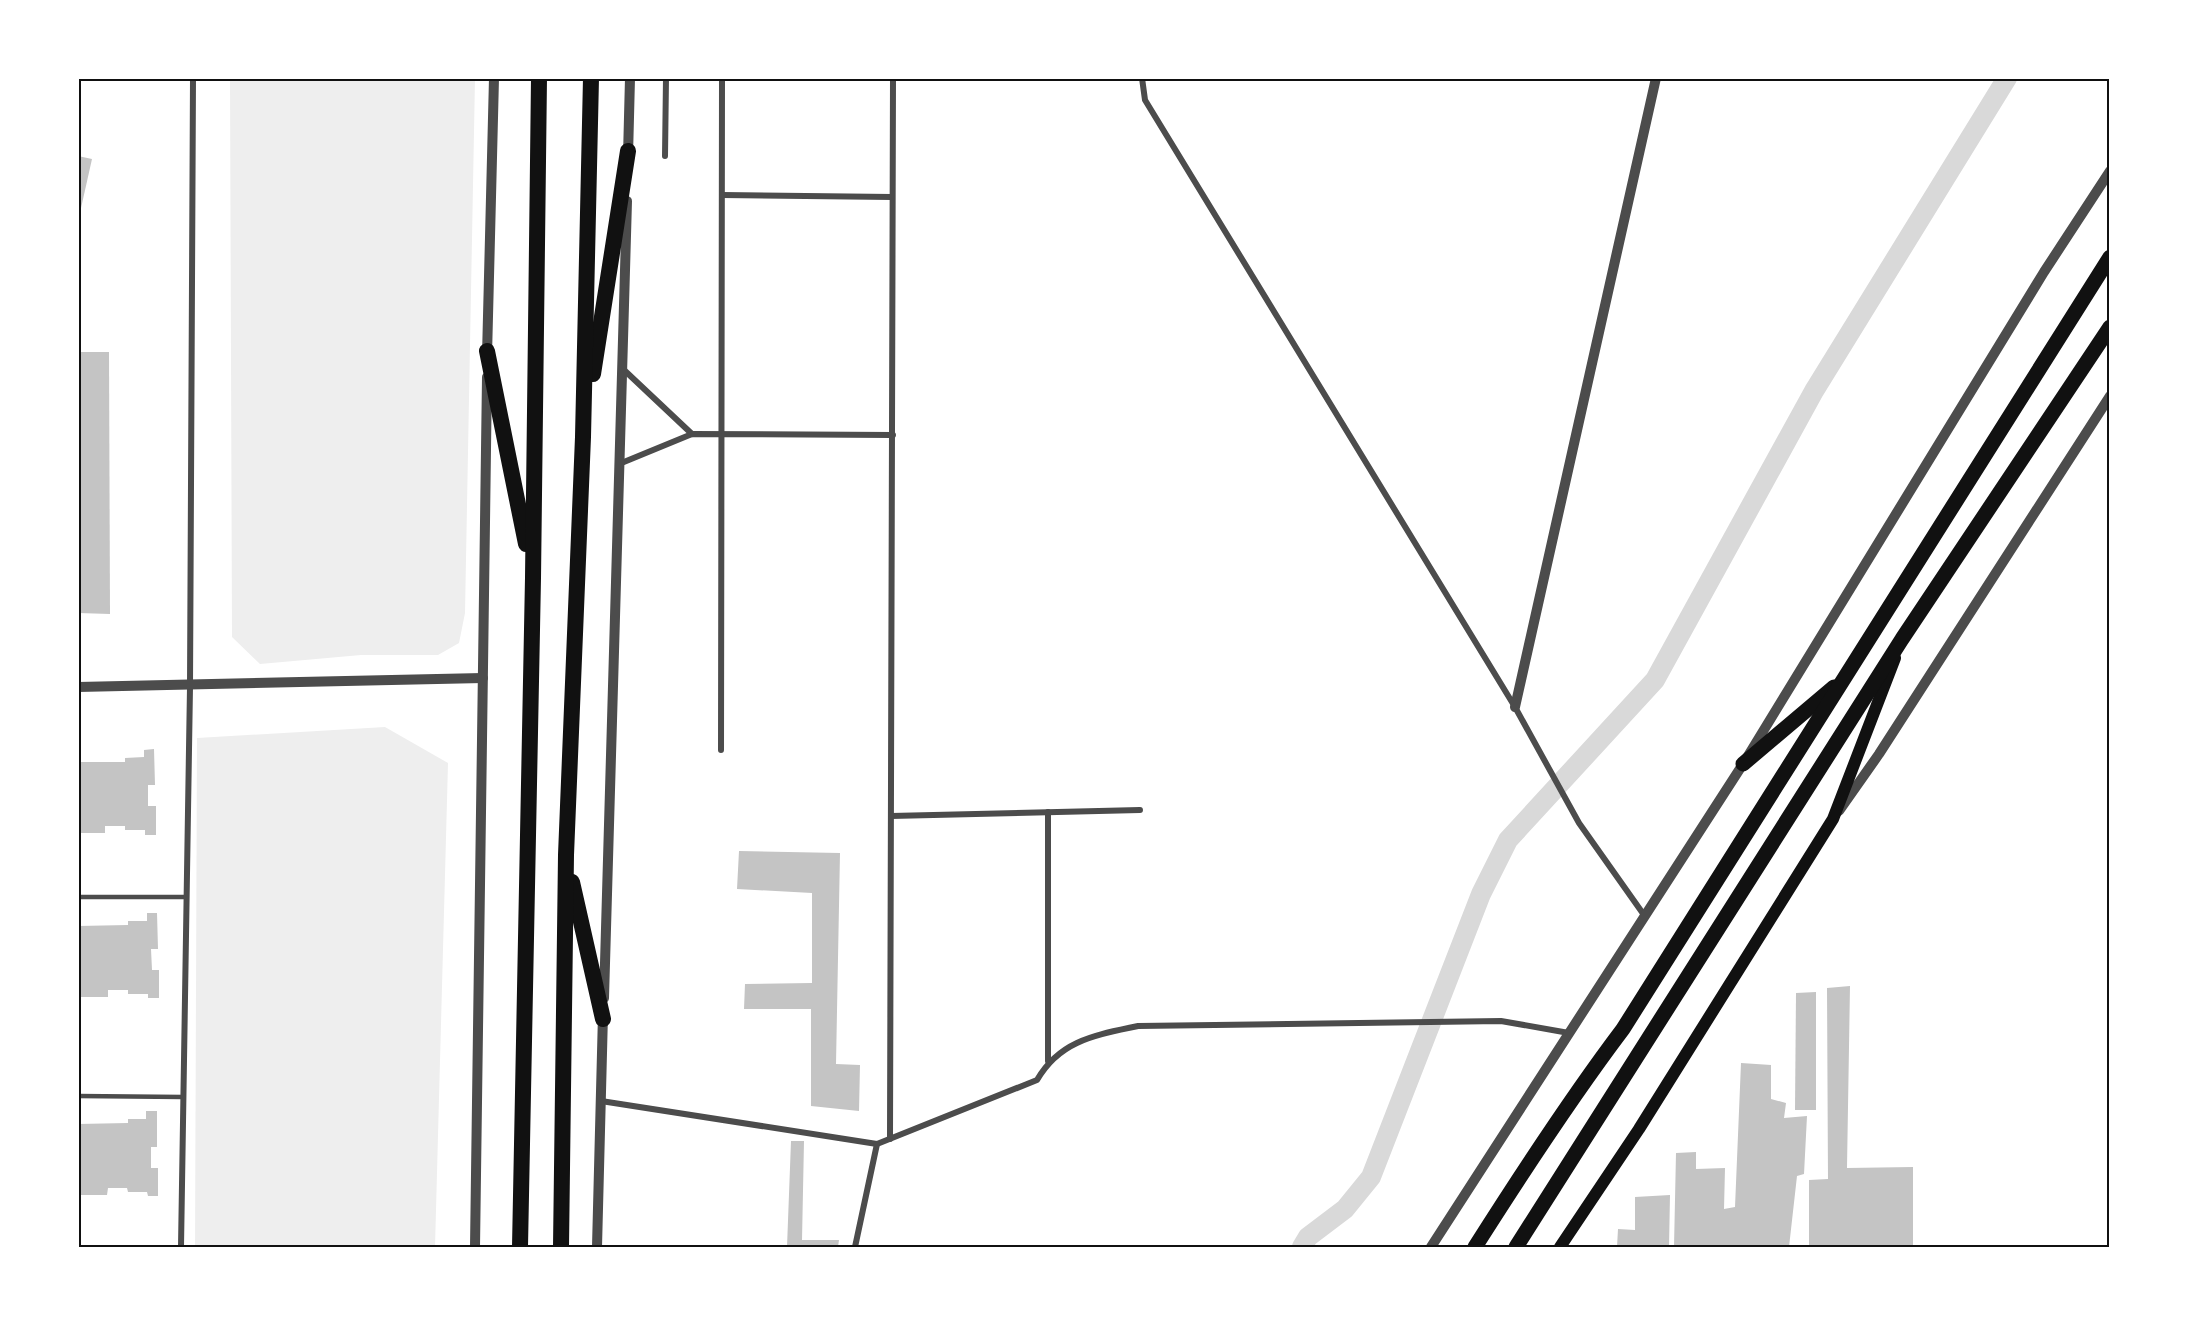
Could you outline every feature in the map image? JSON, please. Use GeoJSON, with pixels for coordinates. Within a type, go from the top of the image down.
{"type":"FeatureCollection","features":[{"type":"Feature","properties":{"kind":"highway"},"geometry":{"type":"LineString","coordinates":[[519,1247],[533,578],[538,78]]}},
{"type":"Feature","properties":{"kind":"highway"},"geometry":{"type":"LineString","coordinates":[[561,1247],[566,855],[583,437],[591,78]]}},
{"type":"Feature","properties":{"kind":"highway"},"geometry":{"type":"LineString","coordinates":[[583,437],[628,151]]}},
{"type":"Feature","properties":{"kind":"highway"},"geometry":{"type":"LineString","coordinates":[[487,351],[533,578]]}},
{"type":"Feature","properties":{"kind":"highway"},"geometry":{"type":"LineString","coordinates":[[566,855],[603,1018]]}},
{"type":"Feature","properties":{"kind":"main road"},"geometry":{"type":"LineString","coordinates":[[1474,1247],[1548,1132],[1623,1029],[2110,257]]}},
{"type":"Feature","properties":{"kind":"main road"},"geometry":{"type":"LineString","coordinates":[[1516,1247],[1902,639],[2110,327]]}},
{"type":"Feature","properties":{"kind":"main road"},"geometry":{"type":"LineString","coordinates":[[1560,1247],[1639,1129],[1833,819],[1902,639]]}},
{"type":"Feature","properties":{"kind":"main road"},"geometry":{"type":"LineString","coordinates":[[1743,764],[1845,677]]}},
{"type":"Feature","properties":{"kind":"street"},"geometry":{"type":"LineString","coordinates":[[181,1247],[190,687],[193,78]]}},
{"type":"Feature","properties":{"kind":"street"},"geometry":{"type":"LineString","coordinates":[[475,1247],[487,351],[494,78]]}},
{"type":"Feature","properties":{"kind":"street"},"geometry":{"type":"LineString","coordinates":[[597,1247],[630,78]]}},
{"type":"Feature","properties":{"kind":"street"},"geometry":{"type":"LineString","coordinates":[[665,156],[666,78]]}},
{"type":"Feature","properties":{"kind":"street"},"geometry":{"type":"LineString","coordinates":[[721,750],[722,78]]}},
{"type":"Feature","properties":{"kind":"street"},"geometry":{"type":"LineString","coordinates":[[890,1139],[893,78]]}},
{"type":"Feature","properties":{"kind":"street"},"geometry":{"type":"LineString","coordinates":[[1142,78],[1145,100],[1515,707],[1579,823],[1644,915]]}},
{"type":"Feature","properties":{"kind":"street"},"geometry":{"type":"LineString","coordinates":[[1515,707],[1656,78]]}},
{"type":"Feature","properties":{"kind":"street"},"geometry":{"type":"LineString","coordinates":[[1431,1247],[1743,764],[2044,272],[2110,171]]}},
{"type":"Feature","properties":{"kind":"street"},"geometry":{"type":"LineString","coordinates":[[722,195],[892,197]]}},
{"type":"Feature","properties":{"kind":"street"},"geometry":{"type":"LineString","coordinates":[[622,368],[692,434]]}},
{"type":"Feature","properties":{"kind":"street"},"geometry":{"type":"LineString","coordinates":[[1833,819],[1879,754],[2110,396]]}},
{"type":"Feature","properties":{"kind":"street"},"geometry":{"type":"LineString","coordinates":[[619,464],[692,434],[893,435]]}},
{"type":"Feature","properties":{"kind":"street"},"geometry":{"type":"LineString","coordinates":[[78,687],[190,687],[483,678]]}},
{"type":"Feature","properties":{"kind":"street"},"geometry":{"type":"LineString","coordinates":[[891,816],[1140,810]]}},
{"type":"Feature","properties":{"kind":"street"},"geometry":{"type":"LineString","coordinates":[[1048,812],[1048,1061]]}},
{"type":"Feature","properties":{"kind":"street"},"geometry":{"type":"LineString","coordinates":[[601,1101],[878,1144],[1037,1080],[1048,1061],[1088,1036],[1138,1026],[1501,1021],[1569,1033]]}},
{"type":"Feature","properties":{"kind":"street"},"geometry":{"type":"LineString","coordinates":[[855,1247],[878,1144]]}},
{"type":"Feature","properties":{"kind":"lane"},"geometry":{"type":"LineString","coordinates":[[78,897],[185,897]]}},
{"type":"Feature","properties":{"kind":"lane"},"geometry":{"type":"LineString","coordinates":[[78,1096],[183,1097]]}},
{"type":"Feature","properties":{"kind":"shaded area"},"geometry":{"type":"Polygon","coordinates":[[[230,78],[475,78],[465,613],[459,643],[438,655],[361,655],[260,664],[232,637],[230,78]]]}},
{"type":"Feature","properties":{"kind":"shaded area"},"geometry":{"type":"Polygon","coordinates":[[[385,727],[448,763],[435,1247],[195,1247],[197,738],[385,727]]]}},
{"type":"Feature","properties":{"kind":"building"},"geometry":{"type":"Polygon","coordinates":[[[78,156],[92,159],[79,217],[78,217],[78,156]]]}},
{"type":"Feature","properties":{"kind":"building"},"geometry":{"type":"Polygon","coordinates":[[[78,352],[109,352],[110,614],[78,613],[78,352]]]}},
{"type":"Feature","properties":{"kind":"building"},"geometry":{"type":"Polygon","coordinates":[[[154,749],[155,785],[148,785],[148,806],[156,806],[156,835],[145,835],[145,830],[125,830],[125,826],[105,826],[105,833],[78,833],[78,762],[125,762],[125,758],[144,757],[144,750],[154,749]]]}},
{"type":"Feature","properties":{"kind":"building"},"geometry":{"type":"Polygon","coordinates":[[[739,851],[840,853],[836,1064],[860,1065],[859,1111],[811,1106],[811,1009],[744,1009],[745,984],[812,983],[812,893],[737,889],[739,851]]]}},
{"type":"Feature","properties":{"kind":"building"},"geometry":{"type":"Polygon","coordinates":[[[147,913],[157,913],[158,949],[151,949],[152,970],[159,970],[159,998],[148,998],[148,994],[128,994],[128,990],[108,990],[108,997],[78,997],[78,926],[128,925],[128,921],[147,921],[147,913]]]}},
{"type":"Feature","properties":{"kind":"building"},"geometry":{"type":"Polygon","coordinates":[[[1850,986],[1847,1168],[1913,1167],[1913,1247],[1809,1247],[1809,1180],[1828,1179],[1827,988],[1850,986]]]}},
{"type":"Feature","properties":{"kind":"building"},"geometry":{"type":"Polygon","coordinates":[[[1816,992],[1816,1110],[1795,1110],[1796,993],[1816,992]]]}},
{"type":"Feature","properties":{"kind":"building"},"geometry":{"type":"Polygon","coordinates":[[[1741,1063],[1771,1065],[1771,1099],[1786,1103],[1784,1118],[1807,1116],[1804,1174],[1797,1176],[1789,1247],[1674,1247],[1676,1153],[1696,1152],[1696,1169],[1725,1168],[1724,1209],[1735,1207],[1741,1063]]]}},
{"type":"Feature","properties":{"kind":"building"},"geometry":{"type":"Polygon","coordinates":[[[146,1111],[157,1111],[157,1147],[151,1147],[151,1168],[158,1168],[158,1196],[148,1196],[147,1192],[128,1192],[127,1188],[108,1188],[107,1195],[78,1195],[78,1124],[128,1123],[128,1119],[146,1119],[146,1111]]]}},
{"type":"Feature","properties":{"kind":"building"},"geometry":{"type":"Polygon","coordinates":[[[791,1141],[804,1141],[802,1240],[839,1240],[838,1247],[787,1247],[791,1141]]]}},
{"type":"Feature","properties":{"kind":"building"},"geometry":{"type":"Polygon","coordinates":[[[1670,1195],[1669,1247],[1617,1247],[1618,1229],[1635,1230],[1635,1197],[1670,1195]]]}},
{"type":"Feature","properties":{"kind":"waterway"},"geometry":{"type":"LineString","coordinates":[[1302,1247],[1308,1237],[1345,1209],[1371,1177],[1481,894],[1508,840],[1655,680],[1814,391],[2007,78]]}}]}
